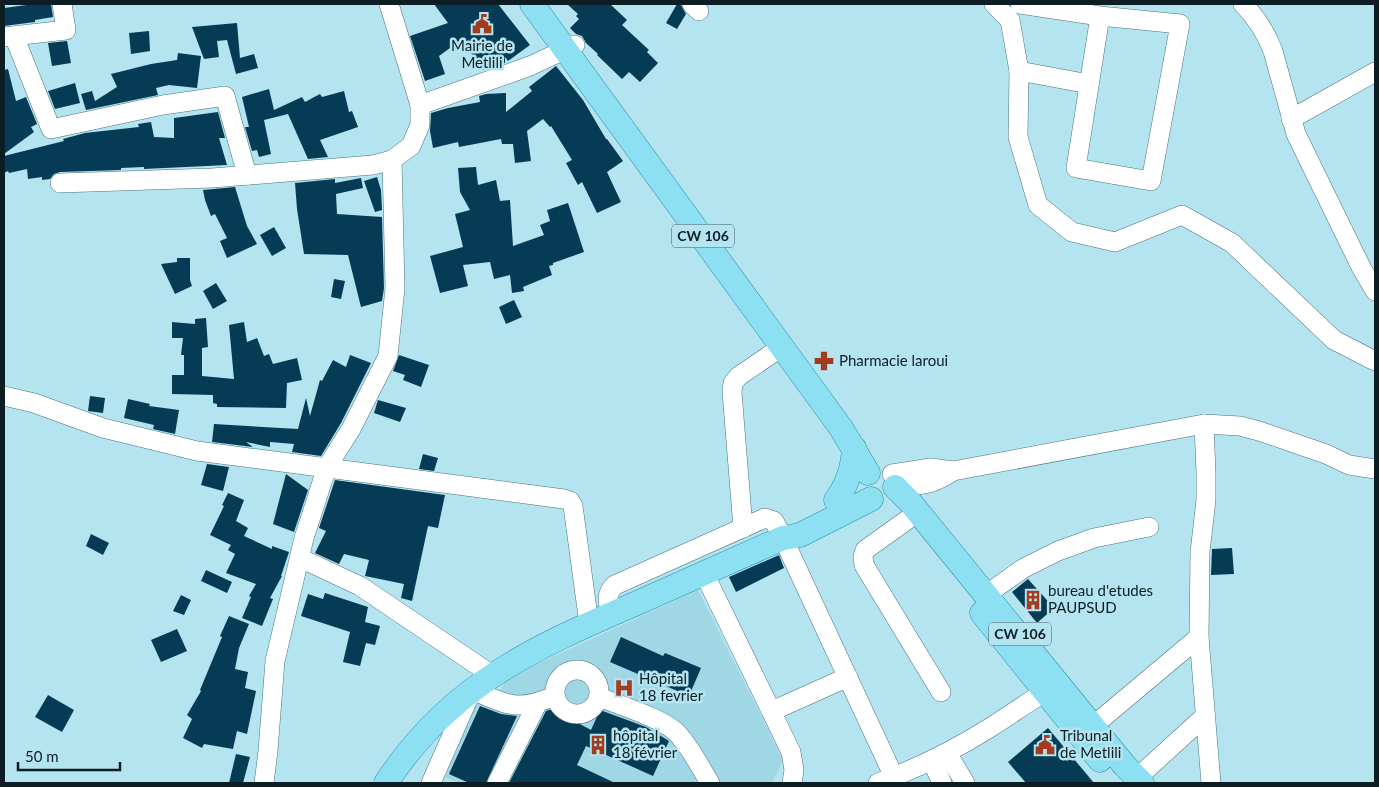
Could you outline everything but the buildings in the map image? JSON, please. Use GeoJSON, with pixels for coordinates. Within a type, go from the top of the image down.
{"type":"FeatureCollection","features":[{"type":"Feature","properties":{"kind":"main road","name":"CW 106"},"geometry":{"type":"LineString","coordinates":[[532,4],[570,47],[714,230],[857,427],[881,484]]}},
{"type":"Feature","properties":{"kind":"main road","name":"CW 106"},"geometry":{"type":"LineString","coordinates":[[544,4],[570,47],[881,484],[910,502],[987,594],[1051,688],[1093,726],[1125,766],[1133,782]]}},
{"type":"Feature","properties":{"kind":"main road"},"geometry":{"type":"LineString","coordinates":[[836,500],[843,491],[852,470],[854,448]]}},
{"type":"Feature","properties":{"kind":"main road"},"geometry":{"type":"LineString","coordinates":[[783,538],[794,526],[836,500],[881,484]]}},
{"type":"Feature","properties":{"kind":"main road"},"geometry":{"type":"LineString","coordinates":[[881,484],[906,520],[1133,782]]}},
{"type":"Feature","properties":{"kind":"main road"},"geometry":{"type":"LineString","coordinates":[[386,783],[408,751],[445,712],[492,675],[519,658],[611,614],[783,538],[800,535],[881,484]]}},
{"type":"Feature","properties":{"kind":"street"},"geometry":{"type":"LineString","coordinates":[[62,4],[66,30],[9,36],[51,129],[163,105],[225,96],[247,175]]}},
{"type":"Feature","properties":{"kind":"street"},"geometry":{"type":"LineString","coordinates":[[60,183],[247,175],[373,165],[392,160],[411,146],[420,125],[420,105],[390,4]]}},
{"type":"Feature","properties":{"kind":"street"},"geometry":{"type":"LineString","coordinates":[[994,4],[1010,20],[1019,71],[1018,137],[1038,205],[1072,232],[1115,242],[1182,215],[1232,243],[1334,340],[1375,361]]}},
{"type":"Feature","properties":{"kind":"street"},"geometry":{"type":"LineString","coordinates":[[1020,4],[1100,16],[1180,24],[1151,181],[1076,168],[1100,16]]}},
{"type":"Feature","properties":{"kind":"street"},"geometry":{"type":"LineString","coordinates":[[1242,4],[1253,14],[1268,38],[1296,134],[1361,267],[1375,291]]}},
{"type":"Feature","properties":{"kind":"street"},"geometry":{"type":"LineString","coordinates":[[420,105],[530,66],[570,47]]}},
{"type":"Feature","properties":{"kind":"street"},"geometry":{"type":"LineString","coordinates":[[1019,71],[1089,84]]}},
{"type":"Feature","properties":{"kind":"street"},"geometry":{"type":"LineString","coordinates":[[1291,119],[1375,72]]}},
{"type":"Feature","properties":{"kind":"street"},"geometry":{"type":"LineString","coordinates":[[264,783],[275,661],[304,538],[327,467],[351,429],[388,356],[396,288],[392,160]]}},
{"type":"Feature","properties":{"kind":"street"},"geometry":{"type":"LineString","coordinates":[[743,528],[732,392],[733,383],[739,376],[783,346]]}},
{"type":"Feature","properties":{"kind":"street"},"geometry":{"type":"LineString","coordinates":[[4,396],[34,403],[103,428],[197,451],[570,501],[573,506],[589,624]]}},
{"type":"Feature","properties":{"kind":"street"},"geometry":{"type":"LineString","coordinates":[[1204,424],[1206,500],[1200,552],[1199,636],[1211,783]]}},
{"type":"Feature","properties":{"kind":"street"},"geometry":{"type":"LineString","coordinates":[[881,484],[930,484],[941,480],[953,472],[1204,424],[1240,426],[1326,454],[1349,465],[1375,469]]}},
{"type":"Feature","properties":{"kind":"street"},"geometry":{"type":"LineString","coordinates":[[1326,454],[1342,453],[1375,456]]}},
{"type":"Feature","properties":{"kind":"street"},"geometry":{"type":"LineString","coordinates":[[611,614],[607,598],[615,585],[765,518],[769,518],[774,521],[783,538],[848,677],[886,780],[940,757],[990,728],[1051,688]]}},
{"type":"Feature","properties":{"kind":"street"},"geometry":{"type":"LineString","coordinates":[[906,520],[865,550],[863,557],[864,565],[941,692]]}},
{"type":"Feature","properties":{"kind":"street"},"geometry":{"type":"LineString","coordinates":[[987,594],[1024,568],[1058,551],[1094,538],[1149,527]]}},
{"type":"Feature","properties":{"kind":"street"},"geometry":{"type":"LineString","coordinates":[[300,558],[360,586],[492,675]]}},
{"type":"Feature","properties":{"kind":"street"},"geometry":{"type":"LineString","coordinates":[[704,573],[791,752],[794,770],[792,783]]}},
{"type":"Feature","properties":{"kind":"street"},"geometry":{"type":"LineString","coordinates":[[1093,726],[1199,636]]}},
{"type":"Feature","properties":{"kind":"street"},"geometry":{"type":"LineString","coordinates":[[573,670],[582,670],[596,680],[598,697],[595,705],[589,711],[581,714],[572,714],[558,704],[555,688],[565,674],[573,670]]}},
{"type":"Feature","properties":{"kind":"street"},"geometry":{"type":"LineString","coordinates":[[772,711],[848,677]]}},
{"type":"Feature","properties":{"kind":"street"},"geometry":{"type":"LineString","coordinates":[[432,783],[472,690],[513,706],[537,704],[555,696]]}},
{"type":"Feature","properties":{"kind":"street"},"geometry":{"type":"LineString","coordinates":[[598,697],[663,723],[675,732],[684,742],[710,783]]}},
{"type":"Feature","properties":{"kind":"street"},"geometry":{"type":"LineString","coordinates":[[497,783],[537,704]]}},
{"type":"Feature","properties":{"kind":"street"},"geometry":{"type":"LineString","coordinates":[[1133,782],[1205,716]]}},
{"type":"Feature","properties":{"kind":"street"},"geometry":{"type":"LineString","coordinates":[[940,757],[942,783]]}},
{"type":"Feature","properties":{"kind":"street"},"geometry":{"type":"LineString","coordinates":[[940,757],[965,783]]}},
{"type":"Feature","properties":{"kind":"shaded area","name":"Hôpital 18 fevrier"},"geometry":{"type":"Polygon","coordinates":[[[698,590],[783,760],[772,783],[458,783],[445,777],[460,742],[454,738],[466,725],[479,699],[495,701],[507,678],[698,590]]]}},
{"type":"Feature","properties":{"kind":"place","name":"Mairie de Metlili"},"geometry":{"type":"Point","coordinates":[482,24]}},
{"type":"Feature","properties":{"kind":"place","name":"Pharmacie laroui"},"geometry":{"type":"Point","coordinates":[824,361]}},
{"type":"Feature","properties":{"kind":"place","name":"bureau d'etudes PAUPSUD"},"geometry":{"type":"Point","coordinates":[1033,600]}},
{"type":"Feature","properties":{"kind":"place","name":"Hôpital 18 fevrier"},"geometry":{"type":"Point","coordinates":[624,688]}},
{"type":"Feature","properties":{"kind":"place","name":"hôpital 18 février"},"geometry":{"type":"Point","coordinates":[598,745]}},
{"type":"Feature","properties":{"kind":"place","name":"Tribunal de Metlili"},"geometry":{"type":"Point","coordinates":[1045,745]}}]}
